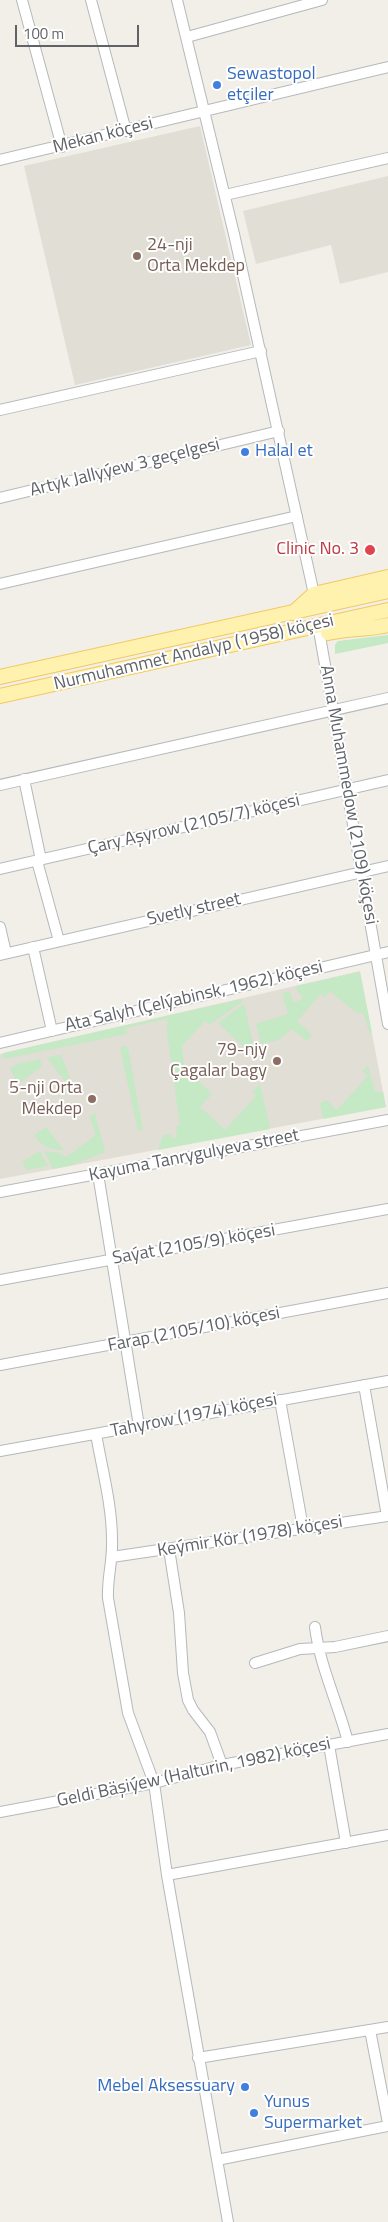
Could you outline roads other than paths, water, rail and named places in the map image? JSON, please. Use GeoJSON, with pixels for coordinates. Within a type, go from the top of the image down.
{"type":"FeatureCollection","features":[{"type":"Feature","properties":{"kind":"main road"},"geometry":{"type":"LineString","coordinates":[[292,614],[314,594],[388,577]]}},
{"type":"Feature","properties":{"kind":"main road"},"geometry":{"type":"LineString","coordinates":[[356,584],[383,592]]}},
{"type":"Feature","properties":{"kind":"main road"},"geometry":{"type":"LineString","coordinates":[[341,603],[356,584]]}},
{"type":"Feature","properties":{"kind":"main road","name":"Nurmuhammet Andalyp (1958) köçesi"},"geometry":{"type":"LineString","coordinates":[[0,677],[292,614],[383,592]]}},
{"type":"Feature","properties":{"kind":"main road","name":"Nurmuhammet Andalyp (1958) köçesi"},"geometry":{"type":"LineString","coordinates":[[0,696],[298,630],[319,630],[388,610]]}},
{"type":"Feature","properties":{"kind":"main road"},"geometry":{"type":"LineString","coordinates":[[319,630],[371,629],[388,625]]}},
{"type":"Feature","properties":{"kind":"street"},"geometry":{"type":"LineString","coordinates":[[22,0],[62,147]]}},
{"type":"Feature","properties":{"kind":"street"},"geometry":{"type":"LineString","coordinates":[[91,0],[126,131]]}},
{"type":"Feature","properties":{"kind":"street"},"geometry":{"type":"LineString","coordinates":[[177,0],[225,195],[314,594]]}},
{"type":"Feature","properties":{"kind":"street"},"geometry":{"type":"LineString","coordinates":[[187,37],[322,0]]}},
{"type":"Feature","properties":{"kind":"street","name":"Mekan köçesi"},"geometry":{"type":"LineString","coordinates":[[0,160],[62,147],[388,67]]}},
{"type":"Feature","properties":{"kind":"street"},"geometry":{"type":"LineString","coordinates":[[225,195],[388,158]]}},
{"type":"Feature","properties":{"kind":"street"},"geometry":{"type":"LineString","coordinates":[[0,410],[261,352]]}},
{"type":"Feature","properties":{"kind":"street","name":"Artyk Jallyýew 3 geçelgesi"},"geometry":{"type":"LineString","coordinates":[[0,498],[279,431]]}},
{"type":"Feature","properties":{"kind":"street"},"geometry":{"type":"LineString","coordinates":[[0,584],[297,516]]}},
{"type":"Feature","properties":{"kind":"street","name":"Anna Muhammedow (2109) köçesi"},"geometry":{"type":"LineString","coordinates":[[319,630],[388,1024]]}},
{"type":"Feature","properties":{"kind":"street"},"geometry":{"type":"LineString","coordinates":[[0,785],[388,698]]}},
{"type":"Feature","properties":{"kind":"street"},"geometry":{"type":"LineString","coordinates":[[24,779],[39,860],[59,941]]}},
{"type":"Feature","properties":{"kind":"street","name":"Çary Aşyrow (2105/7) köçesi"},"geometry":{"type":"LineString","coordinates":[[0,869],[388,780]]}},
{"type":"Feature","properties":{"kind":"street","name":"Svetly street"},"geometry":{"type":"LineString","coordinates":[[3,954],[388,866]]}},
{"type":"Feature","properties":{"kind":"street"},"geometry":{"type":"LineString","coordinates":[[0,928],[3,954]]}},
{"type":"Feature","properties":{"kind":"street"},"geometry":{"type":"LineString","coordinates":[[33,947],[52,1031]]}},
{"type":"Feature","properties":{"kind":"street","name":"Ata Salyh (Çelýabinsk, 1962) köçesi"},"geometry":{"type":"LineString","coordinates":[[0,1043],[388,952]]}},
{"type":"Feature","properties":{"kind":"street","name":"Kayuma Tanrygulyeva street"},"geometry":{"type":"LineString","coordinates":[[0,1192],[388,1120]]}},
{"type":"Feature","properties":{"kind":"street"},"geometry":{"type":"LineString","coordinates":[[98,1174],[139,1426]]}},
{"type":"Feature","properties":{"kind":"street","name":"Saýat (2105/9) köçesi"},"geometry":{"type":"LineString","coordinates":[[0,1280],[388,1209]]}},
{"type":"Feature","properties":{"kind":"street","name":"Farap (2105/10) köçesi"},"geometry":{"type":"LineString","coordinates":[[0,1365],[388,1293]]}},
{"type":"Feature","properties":{"kind":"street","name":"Tahyrow (1974) köçesi"},"geometry":{"type":"LineString","coordinates":[[0,1451],[388,1381]]}},
{"type":"Feature","properties":{"kind":"street"},"geometry":{"type":"LineString","coordinates":[[364,1385],[387,1516]]}},
{"type":"Feature","properties":{"kind":"street"},"geometry":{"type":"LineString","coordinates":[[280,1400],[303,1528]]}},
{"type":"Feature","properties":{"kind":"street"},"geometry":{"type":"LineString","coordinates":[[96,1434],[111,1522],[112,1557],[107,1582],[108,1598],[124,1691],[136,1737],[154,1783],[167,1875],[228,2222]]}},
{"type":"Feature","properties":{"kind":"street","name":"Keýmir Kör (1978) köçesi"},"geometry":{"type":"LineString","coordinates":[[112,1557],[387,1516]]}},
{"type":"Feature","properties":{"kind":"street"},"geometry":{"type":"LineString","coordinates":[[169,1549],[179,1613],[183,1673],[188,1700],[193,1710],[210,1732],[222,1765]]}},
{"type":"Feature","properties":{"kind":"street"},"geometry":{"type":"LineString","coordinates":[[315,1627],[318,1649],[341,1712],[348,1742]]}},
{"type":"Feature","properties":{"kind":"street"},"geometry":{"type":"LineString","coordinates":[[255,1663],[300,1649],[318,1649],[388,1636]]}},
{"type":"Feature","properties":{"kind":"street","name":"Geldi Bäşiýew (Halturin, 1982) köçesi"},"geometry":{"type":"LineString","coordinates":[[0,1812],[154,1783],[222,1765],[388,1734]]}},
{"type":"Feature","properties":{"kind":"street"},"geometry":{"type":"LineString","coordinates":[[329,1745],[346,1843]]}},
{"type":"Feature","properties":{"kind":"street"},"geometry":{"type":"LineString","coordinates":[[167,1875],[388,1835]]}},
{"type":"Feature","properties":{"kind":"street"},"geometry":{"type":"LineString","coordinates":[[198,2058],[388,2027]]}},
{"type":"Feature","properties":{"kind":"street"},"geometry":{"type":"LineString","coordinates":[[217,2160],[388,2125],[370,2030]]}},
{"type":"Feature","properties":{"kind":"place","name":"Sewastopol etçiler"},"geometry":{"type":"Point","coordinates":[217,85]}},
{"type":"Feature","properties":{"kind":"place","name":"24-nji Orta Mekdep"},"geometry":{"type":"Point","coordinates":[137,256]}},
{"type":"Feature","properties":{"kind":"place","name":"Halal et"},"geometry":{"type":"Point","coordinates":[245,452]}},
{"type":"Feature","properties":{"kind":"place","name":"Clinic No. 3"},"geometry":{"type":"Point","coordinates":[370,550]}},
{"type":"Feature","properties":{"kind":"place","name":"79-njy Çagalar bagy"},"geometry":{"type":"Point","coordinates":[277,1061]}},
{"type":"Feature","properties":{"kind":"place","name":"5-nji Orta Mekdep"},"geometry":{"type":"Point","coordinates":[92,1099]}},
{"type":"Feature","properties":{"kind":"place","name":"Mebel Aksessuary"},"geometry":{"type":"Point","coordinates":[245,2087]}},
{"type":"Feature","properties":{"kind":"place","name":"Yunus Supermarket"},"geometry":{"type":"Point","coordinates":[254,2113]}}]}
